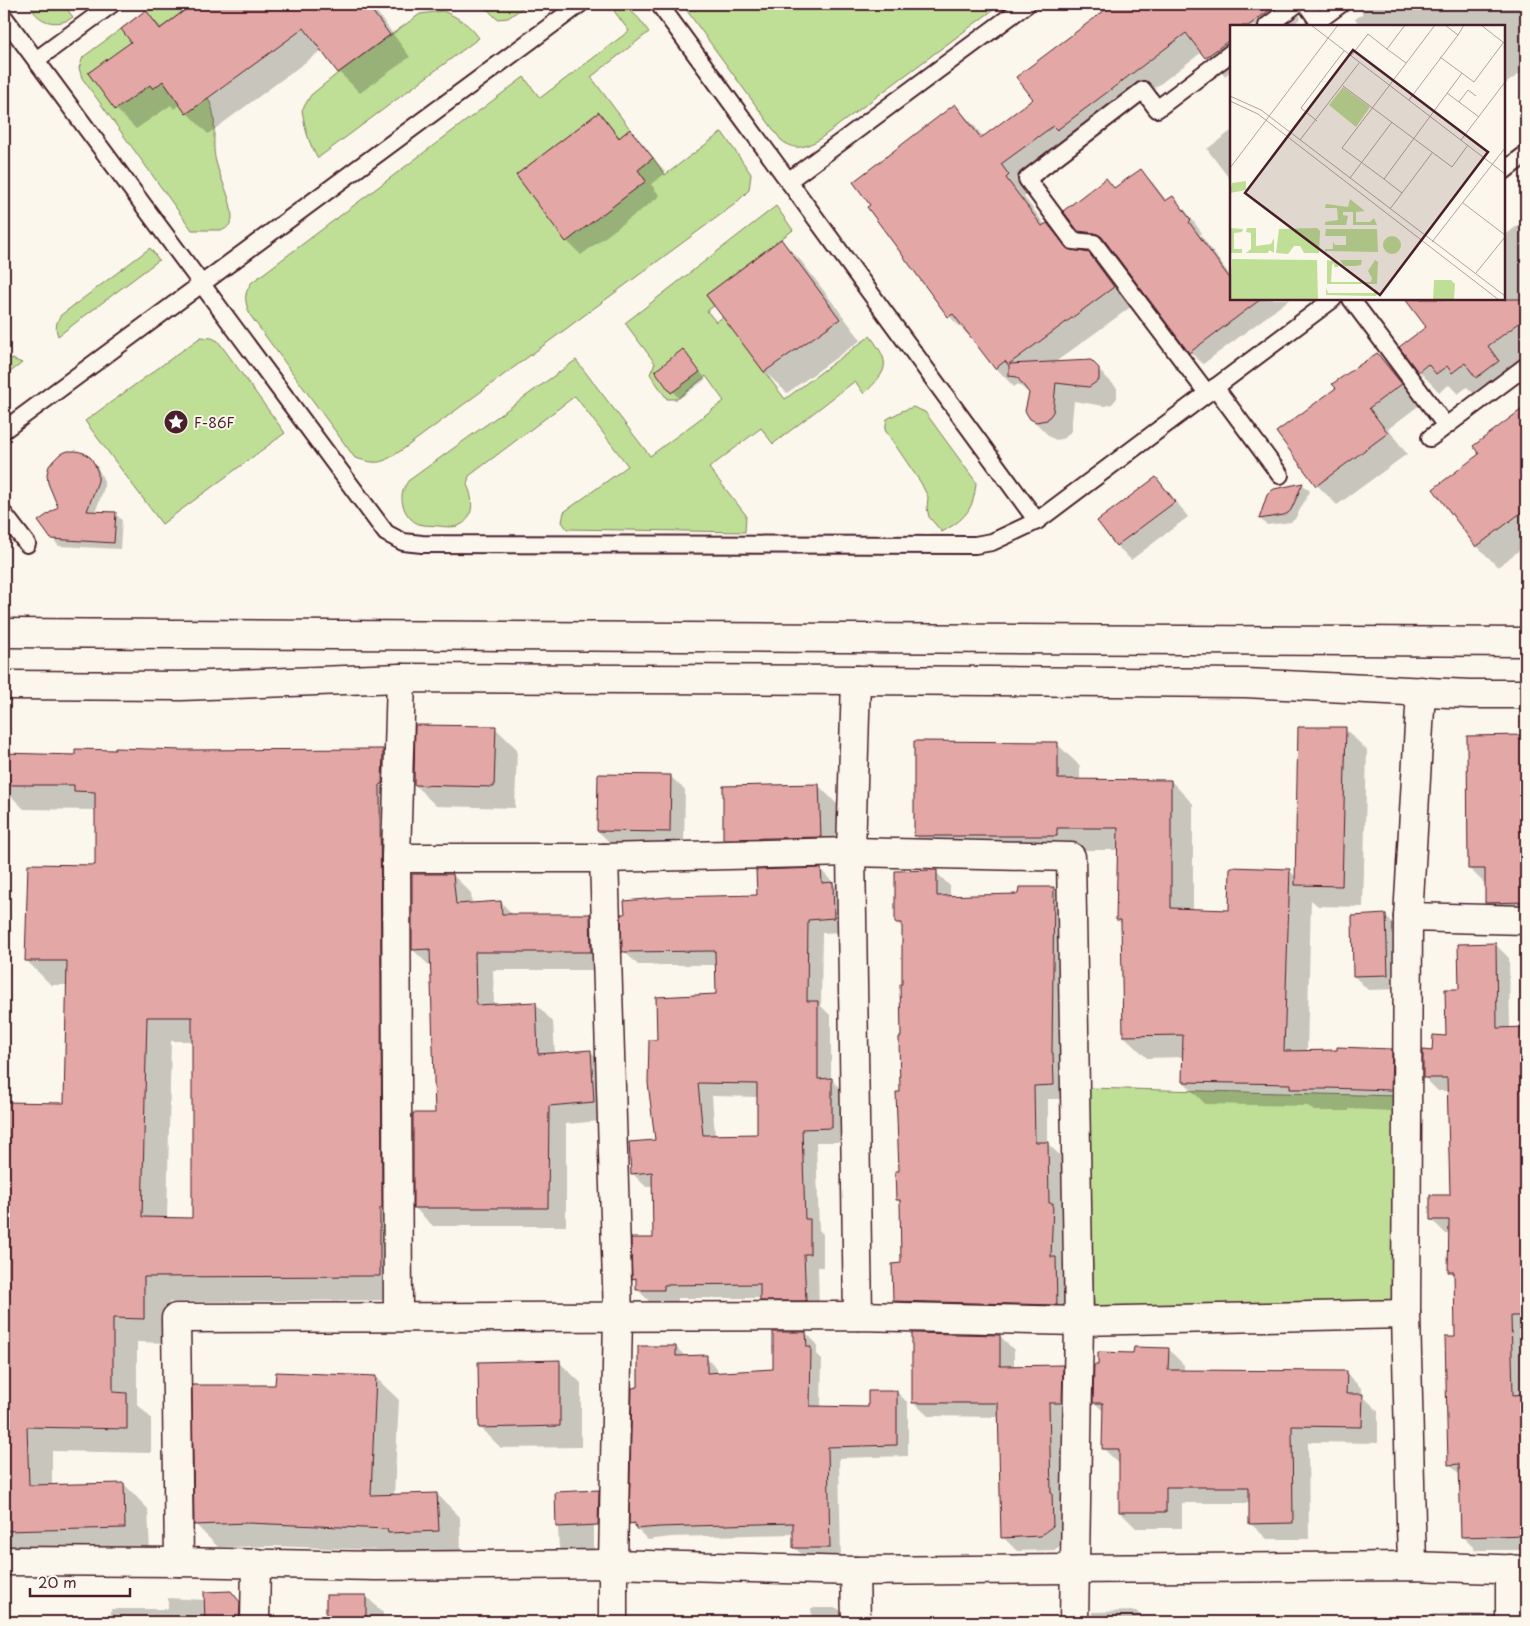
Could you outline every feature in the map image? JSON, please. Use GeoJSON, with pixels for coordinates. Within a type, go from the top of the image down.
{"type":"FeatureCollection","features":[{"type":"Feature","properties":{"kind":"street"},"geometry":{"type":"LineString","coordinates":[[4,633],[1526,642]]}},
{"type":"Feature","properties":{"kind":"street"},"geometry":{"type":"LineString","coordinates":[[398,1316],[396,858],[402,678]]}},
{"type":"Feature","properties":{"kind":"street"},"geometry":{"type":"LineString","coordinates":[[4,685],[181,686],[402,678],[1244,682],[1526,694]]}},
{"type":"Feature","properties":{"kind":"street"},"geometry":{"type":"LineString","coordinates":[[856,680],[851,852],[858,1316]]}},
{"type":"Feature","properties":{"kind":"street"},"geometry":{"type":"LineString","coordinates":[[1412,1566],[1406,1314],[1408,917],[1421,691]]}},
{"type":"Feature","properties":{"kind":"street"},"geometry":{"type":"LineString","coordinates":[[396,858],[604,858],[851,852],[1070,856],[1079,1321],[1074,1622]]}},
{"type":"Feature","properties":{"kind":"street"},"geometry":{"type":"LineString","coordinates":[[604,858],[618,1316],[613,1622]]}},
{"type":"Feature","properties":{"kind":"street"},"geometry":{"type":"LineString","coordinates":[[1408,917],[1526,920]]}},
{"type":"Feature","properties":{"kind":"street"},"geometry":{"type":"LineString","coordinates":[[179,1562],[176,1318],[858,1316],[1079,1321],[1406,1314]]}},
{"type":"Feature","properties":{"kind":"street"},"geometry":{"type":"LineString","coordinates":[[4,1561],[376,1566],[613,1564],[855,1571],[1412,1566],[1518,1569],[1510,1622]]}},
{"type":"Feature","properties":{"kind":"street"},"geometry":{"type":"LineString","coordinates":[[255,1622],[256,1563]]}},
{"type":"Feature","properties":{"kind":"street"},"geometry":{"type":"LineString","coordinates":[[855,1571],[856,1622]]}},
{"type":"Feature","properties":{"kind":"lane"},"geometry":{"type":"LineString","coordinates":[[36,60],[112,4]]}},
{"type":"Feature","properties":{"kind":"lane"},"geometry":{"type":"LineString","coordinates":[[4,430],[580,4]]}},
{"type":"Feature","properties":{"kind":"lane"},"geometry":{"type":"LineString","coordinates":[[659,4],[1037,521]]}},
{"type":"Feature","properties":{"kind":"lane"},"geometry":{"type":"LineString","coordinates":[[788,181],[1027,4]]}},
{"type":"Feature","properties":{"kind":"lane"},"geometry":{"type":"LineString","coordinates":[[1268,25],[1297,4]]}},
{"type":"Feature","properties":{"kind":"lane"},"geometry":{"type":"LineString","coordinates":[[1306,4],[1320,24],[1341,4]]}},
{"type":"Feature","properties":{"kind":"lane"},"geometry":{"type":"LineString","coordinates":[[4,17],[386,533],[403,542],[422,544],[975,545],[992,542],[1037,521],[1332,300]]}},
{"type":"Feature","properties":{"kind":"lane"},"geometry":{"type":"LineString","coordinates":[[1230,54],[1157,109],[1143,90],[1027,179],[1074,241],[1094,243],[1280,475]]}},
{"type":"Feature","properties":{"kind":"lane"},"geometry":{"type":"LineString","coordinates":[[1505,170],[1526,154]]}},
{"type":"Feature","properties":{"kind":"lane"},"geometry":{"type":"LineString","coordinates":[[1352,300],[1446,426]]}},
{"type":"Feature","properties":{"kind":"lane"},"geometry":{"type":"LineString","coordinates":[[1430,438],[1526,366]]}},
{"type":"Feature","properties":{"kind":"lane"},"geometry":{"type":"LineString","coordinates":[[4,514],[27,544]]}},
{"type":"Feature","properties":{"kind":"green space"},"geometry":{"type":"Polygon","coordinates":[[[30,4],[63,4],[73,17],[61,22],[48,22],[37,16],[30,4]]]}},
{"type":"Feature","properties":{"kind":"green space"},"geometry":{"type":"Polygon","coordinates":[[[155,4],[193,4],[136,46],[143,55],[152,88],[163,81],[186,114],[208,98],[212,106],[214,153],[232,211],[231,222],[223,230],[192,230],[82,78],[79,68],[83,57],[155,4]]]}},
{"type":"Feature","properties":{"kind":"green space"},"geometry":{"type":"Polygon","coordinates":[[[482,4],[528,4],[508,18],[497,19],[482,4]]]}},
{"type":"Feature","properties":{"kind":"green space"},"geometry":{"type":"Polygon","coordinates":[[[682,4],[1001,4],[817,141],[795,147],[781,140],[682,4]]]}},
{"type":"Feature","properties":{"kind":"green space"},"geometry":{"type":"Polygon","coordinates":[[[619,7],[633,13],[649,32],[591,77],[630,129],[619,138],[599,112],[516,175],[566,241],[646,181],[638,170],[653,158],[665,175],[722,132],[751,174],[749,190],[735,204],[402,450],[380,462],[370,462],[355,458],[250,315],[246,299],[251,283],[524,77],[540,98],[629,31],[614,11],[619,7]]]}},
{"type":"Feature","properties":{"kind":"green space"},"geometry":{"type":"Polygon","coordinates":[[[443,11],[463,22],[479,38],[318,158],[307,135],[302,110],[311,95],[338,73],[420,14],[443,11]]]}},
{"type":"Feature","properties":{"kind":"green space"},"geometry":{"type":"Polygon","coordinates":[[[776,206],[793,230],[706,295],[714,306],[707,311],[716,322],[723,317],[785,399],[870,336],[881,353],[884,366],[878,378],[864,394],[855,381],[773,444],[761,428],[709,468],[746,515],[745,532],[567,529],[562,522],[564,512],[628,466],[575,396],[469,476],[467,485],[471,495],[472,506],[469,516],[462,524],[451,527],[424,525],[411,519],[402,501],[403,491],[408,481],[576,360],[650,456],[724,401],[706,376],[677,399],[667,399],[650,374],[655,363],[625,323],[776,206]]]}},
{"type":"Feature","properties":{"kind":"green space"},"geometry":{"type":"Polygon","coordinates":[[[150,248],[159,260],[58,336],[56,325],[61,315],[150,248]]]}},
{"type":"Feature","properties":{"kind":"green space"},"geometry":{"type":"Polygon","coordinates":[[[201,337],[212,338],[218,341],[285,433],[162,524],[85,421],[201,337]]]}},
{"type":"Feature","properties":{"kind":"green space"},"geometry":{"type":"Polygon","coordinates":[[[10,358],[22,363],[4,377],[4,359],[10,358]]]}},
{"type":"Feature","properties":{"kind":"green space"},"geometry":{"type":"Polygon","coordinates":[[[913,407],[925,412],[976,482],[973,500],[967,513],[957,523],[942,532],[929,517],[927,508],[928,497],[921,483],[885,430],[887,419],[913,407]]]}},
{"type":"Feature","properties":{"kind":"green space"},"geometry":{"type":"Polygon","coordinates":[[[1087,1088],[1398,1096],[1399,1306],[1094,1306],[1087,1088]]]}},
{"type":"Feature","properties":{"kind":"building"},"geometry":{"type":"Polygon","coordinates":[[[193,4],[367,4],[390,35],[338,73],[304,28],[186,114],[163,81],[153,89],[150,85],[115,110],[88,73],[131,42],[121,29],[146,10],[160,29],[193,4]]]}},
{"type":"Feature","properties":{"kind":"building"},"geometry":{"type":"Polygon","coordinates":[[[1113,4],[1278,4],[1249,25],[1230,25],[1230,40],[1205,58],[1186,33],[1057,130],[1053,126],[1001,164],[1009,175],[1006,178],[1042,226],[1047,223],[1068,249],[1089,253],[1114,287],[1009,364],[1091,360],[1099,368],[1099,380],[1089,387],[1056,383],[1053,412],[1047,420],[1036,422],[1030,419],[1025,411],[1029,393],[1017,377],[1009,376],[1009,366],[1005,361],[995,369],[953,314],[948,317],[867,207],[870,205],[853,182],[955,104],[981,138],[1033,99],[1016,77],[1113,4]]]}},
{"type":"Feature","properties":{"kind":"building"},"geometry":{"type":"Polygon","coordinates":[[[599,112],[619,138],[630,129],[653,158],[638,170],[646,181],[566,242],[516,175],[599,112]]]}},
{"type":"Feature","properties":{"kind":"building"},"geometry":{"type":"Polygon","coordinates":[[[1141,169],[1165,201],[1173,196],[1191,220],[1189,222],[1230,279],[1230,300],[1260,300],[1189,353],[1102,237],[1095,233],[1078,231],[1063,211],[1106,178],[1114,188],[1141,169]]]}},
{"type":"Feature","properties":{"kind":"building"},"geometry":{"type":"Polygon","coordinates":[[[781,239],[840,319],[764,372],[706,295],[781,239]]]}},
{"type":"Feature","properties":{"kind":"building"},"geometry":{"type":"Polygon","coordinates":[[[1526,299],[1526,318],[1488,346],[1499,361],[1476,378],[1465,363],[1452,373],[1447,366],[1436,374],[1428,364],[1418,372],[1399,347],[1426,327],[1406,300],[1526,299]]]}},
{"type":"Feature","properties":{"kind":"building"},"geometry":{"type":"Polygon","coordinates":[[[683,349],[700,372],[671,393],[655,371],[683,349]]]}},
{"type":"Feature","properties":{"kind":"building"},"geometry":{"type":"Polygon","coordinates":[[[1377,353],[1402,384],[1369,408],[1388,433],[1316,486],[1276,432],[1336,388],[1332,384],[1377,353]]]}},
{"type":"Feature","properties":{"kind":"building"},"geometry":{"type":"Polygon","coordinates":[[[1526,406],[1526,509],[1476,547],[1433,489],[1479,454],[1473,446],[1526,406]]]}},
{"type":"Feature","properties":{"kind":"building"},"geometry":{"type":"Polygon","coordinates":[[[68,451],[84,453],[91,458],[95,465],[98,481],[87,511],[116,512],[114,543],[51,539],[38,521],[58,507],[48,483],[47,474],[49,466],[54,460],[60,454],[68,451]]]}},
{"type":"Feature","properties":{"kind":"building"},"geometry":{"type":"Polygon","coordinates":[[[1156,477],[1175,502],[1116,546],[1097,521],[1156,477]]]}},
{"type":"Feature","properties":{"kind":"building"},"geometry":{"type":"Polygon","coordinates":[[[1303,483],[1288,513],[1259,519],[1267,495],[1270,492],[1274,489],[1303,483]]]}},
{"type":"Feature","properties":{"kind":"building"},"geometry":{"type":"Polygon","coordinates":[[[415,725],[496,726],[494,787],[414,785],[415,725]]]}},
{"type":"Feature","properties":{"kind":"building"},"geometry":{"type":"Polygon","coordinates":[[[1298,727],[1346,727],[1342,886],[1295,885],[1298,727]]]}},
{"type":"Feature","properties":{"kind":"building"},"geometry":{"type":"Polygon","coordinates":[[[1526,735],[1526,902],[1485,903],[1485,869],[1468,869],[1467,736],[1526,735]]]}},
{"type":"Feature","properties":{"kind":"building"},"geometry":{"type":"Polygon","coordinates":[[[914,741],[1058,742],[1058,779],[1171,780],[1171,908],[1229,910],[1230,867],[1290,869],[1284,1051],[1337,1050],[1337,1047],[1392,1049],[1391,1090],[1290,1089],[1290,1084],[1182,1082],[1183,1035],[1123,1036],[1121,920],[1116,920],[1118,828],[1057,828],[1057,836],[914,836],[914,741]]]}},
{"type":"Feature","properties":{"kind":"building"},"geometry":{"type":"Polygon","coordinates":[[[115,748],[182,750],[383,749],[382,784],[380,784],[382,1208],[380,1208],[380,1276],[144,1277],[144,1319],[113,1318],[113,1392],[127,1393],[127,1429],[27,1427],[29,1485],[124,1483],[125,1528],[4,1531],[4,1102],[64,1103],[67,961],[25,961],[28,864],[95,865],[95,792],[74,791],[74,785],[4,785],[4,753],[75,755],[75,749],[115,750],[115,748]],[[147,1017],[142,1217],[192,1218],[192,1017],[147,1017]]]}},
{"type":"Feature","properties":{"kind":"building"},"geometry":{"type":"Polygon","coordinates":[[[598,774],[671,775],[670,832],[597,831],[598,774]]]}},
{"type":"Feature","properties":{"kind":"building"},"geometry":{"type":"Polygon","coordinates":[[[819,784],[821,837],[723,839],[723,786],[819,784]]]}},
{"type":"Feature","properties":{"kind":"building"},"geometry":{"type":"Polygon","coordinates":[[[821,868],[822,883],[833,882],[834,918],[808,920],[807,1001],[818,1001],[818,1079],[832,1078],[832,1128],[802,1129],[805,1219],[810,1219],[810,1254],[804,1254],[806,1301],[760,1301],[760,1284],[664,1285],[664,1290],[636,1290],[636,1278],[632,1279],[631,1238],[653,1238],[652,1172],[631,1174],[629,1142],[655,1140],[648,1083],[649,1040],[657,1040],[656,997],[716,994],[715,951],[622,952],[621,914],[625,914],[624,901],[668,897],[757,895],[756,870],[821,868]],[[698,1083],[703,1135],[757,1134],[757,1084],[698,1083]]]}},
{"type":"Feature","properties":{"kind":"building"},"geometry":{"type":"Polygon","coordinates":[[[937,870],[937,896],[1018,894],[1019,887],[1054,887],[1052,1053],[1054,1085],[1034,1086],[1035,1142],[1048,1142],[1049,1203],[1053,1203],[1051,1257],[1056,1257],[1057,1305],[893,1301],[892,1264],[901,1263],[900,1200],[896,1200],[895,1171],[899,1171],[896,1092],[900,1092],[899,1037],[901,1037],[902,923],[895,923],[895,871],[937,870]]]}},
{"type":"Feature","properties":{"kind":"building"},"geometry":{"type":"Polygon","coordinates":[[[412,874],[453,874],[456,904],[501,901],[502,914],[590,914],[591,952],[475,952],[476,1005],[536,1002],[538,1054],[591,1050],[594,1102],[549,1106],[548,1208],[413,1208],[413,1113],[435,1113],[430,949],[412,950],[412,874]]]}},
{"type":"Feature","properties":{"kind":"building"},"geometry":{"type":"Polygon","coordinates":[[[1386,914],[1388,975],[1353,976],[1352,916],[1386,914]]]}},
{"type":"Feature","properties":{"kind":"building"},"geometry":{"type":"Polygon","coordinates":[[[1496,943],[1497,1028],[1526,1027],[1526,1316],[1511,1316],[1513,1395],[1526,1394],[1526,1535],[1461,1537],[1459,1464],[1448,1465],[1445,1337],[1455,1337],[1454,1272],[1448,1272],[1449,1220],[1430,1220],[1430,1195],[1450,1195],[1447,1078],[1423,1078],[1423,1050],[1432,1051],[1433,1035],[1446,1036],[1445,989],[1459,989],[1458,944],[1496,943]]]}},
{"type":"Feature","properties":{"kind":"building"},"geometry":{"type":"Polygon","coordinates":[[[773,1332],[806,1332],[807,1347],[811,1347],[810,1406],[868,1407],[868,1391],[897,1391],[897,1445],[828,1447],[830,1548],[793,1548],[793,1523],[636,1529],[635,1523],[629,1524],[632,1388],[638,1387],[638,1346],[676,1346],[676,1356],[707,1355],[707,1373],[773,1369],[773,1332]]]}},
{"type":"Feature","properties":{"kind":"building"},"geometry":{"type":"Polygon","coordinates":[[[912,1333],[1000,1335],[1000,1366],[1063,1365],[1062,1403],[1049,1403],[1053,1526],[1040,1536],[1001,1538],[998,1403],[912,1403],[912,1333]]]}},
{"type":"Feature","properties":{"kind":"building"},"geometry":{"type":"Polygon","coordinates":[[[1134,1347],[1169,1348],[1168,1370],[1347,1371],[1346,1394],[1363,1394],[1362,1427],[1292,1426],[1293,1523],[1249,1524],[1249,1487],[1166,1487],[1166,1512],[1119,1512],[1119,1449],[1102,1449],[1103,1403],[1093,1403],[1094,1365],[1098,1365],[1098,1352],[1133,1353],[1134,1347]]]}},
{"type":"Feature","properties":{"kind":"building"},"geometry":{"type":"Polygon","coordinates":[[[560,1360],[560,1426],[479,1428],[478,1362],[560,1360]]]}},
{"type":"Feature","properties":{"kind":"building"},"geometry":{"type":"Polygon","coordinates":[[[276,1372],[376,1376],[371,1495],[437,1493],[439,1531],[388,1533],[387,1529],[248,1523],[194,1525],[192,1385],[275,1385],[276,1372]]]}},
{"type":"Feature","properties":{"kind":"building"},"geometry":{"type":"Polygon","coordinates":[[[599,1490],[598,1525],[556,1527],[555,1492],[599,1490]]]}},
{"type":"Feature","properties":{"kind":"building"},"geometry":{"type":"Polygon","coordinates":[[[231,1591],[240,1602],[239,1622],[205,1622],[204,1592],[231,1591]]]}},
{"type":"Feature","properties":{"kind":"building"},"geometry":{"type":"Polygon","coordinates":[[[326,1595],[366,1595],[366,1622],[326,1622],[326,1595]]]}},
{"type":"Feature","properties":{"kind":"place","name":"F-86F"},"geometry":{"type":"Point","coordinates":[176,422]}}]}
